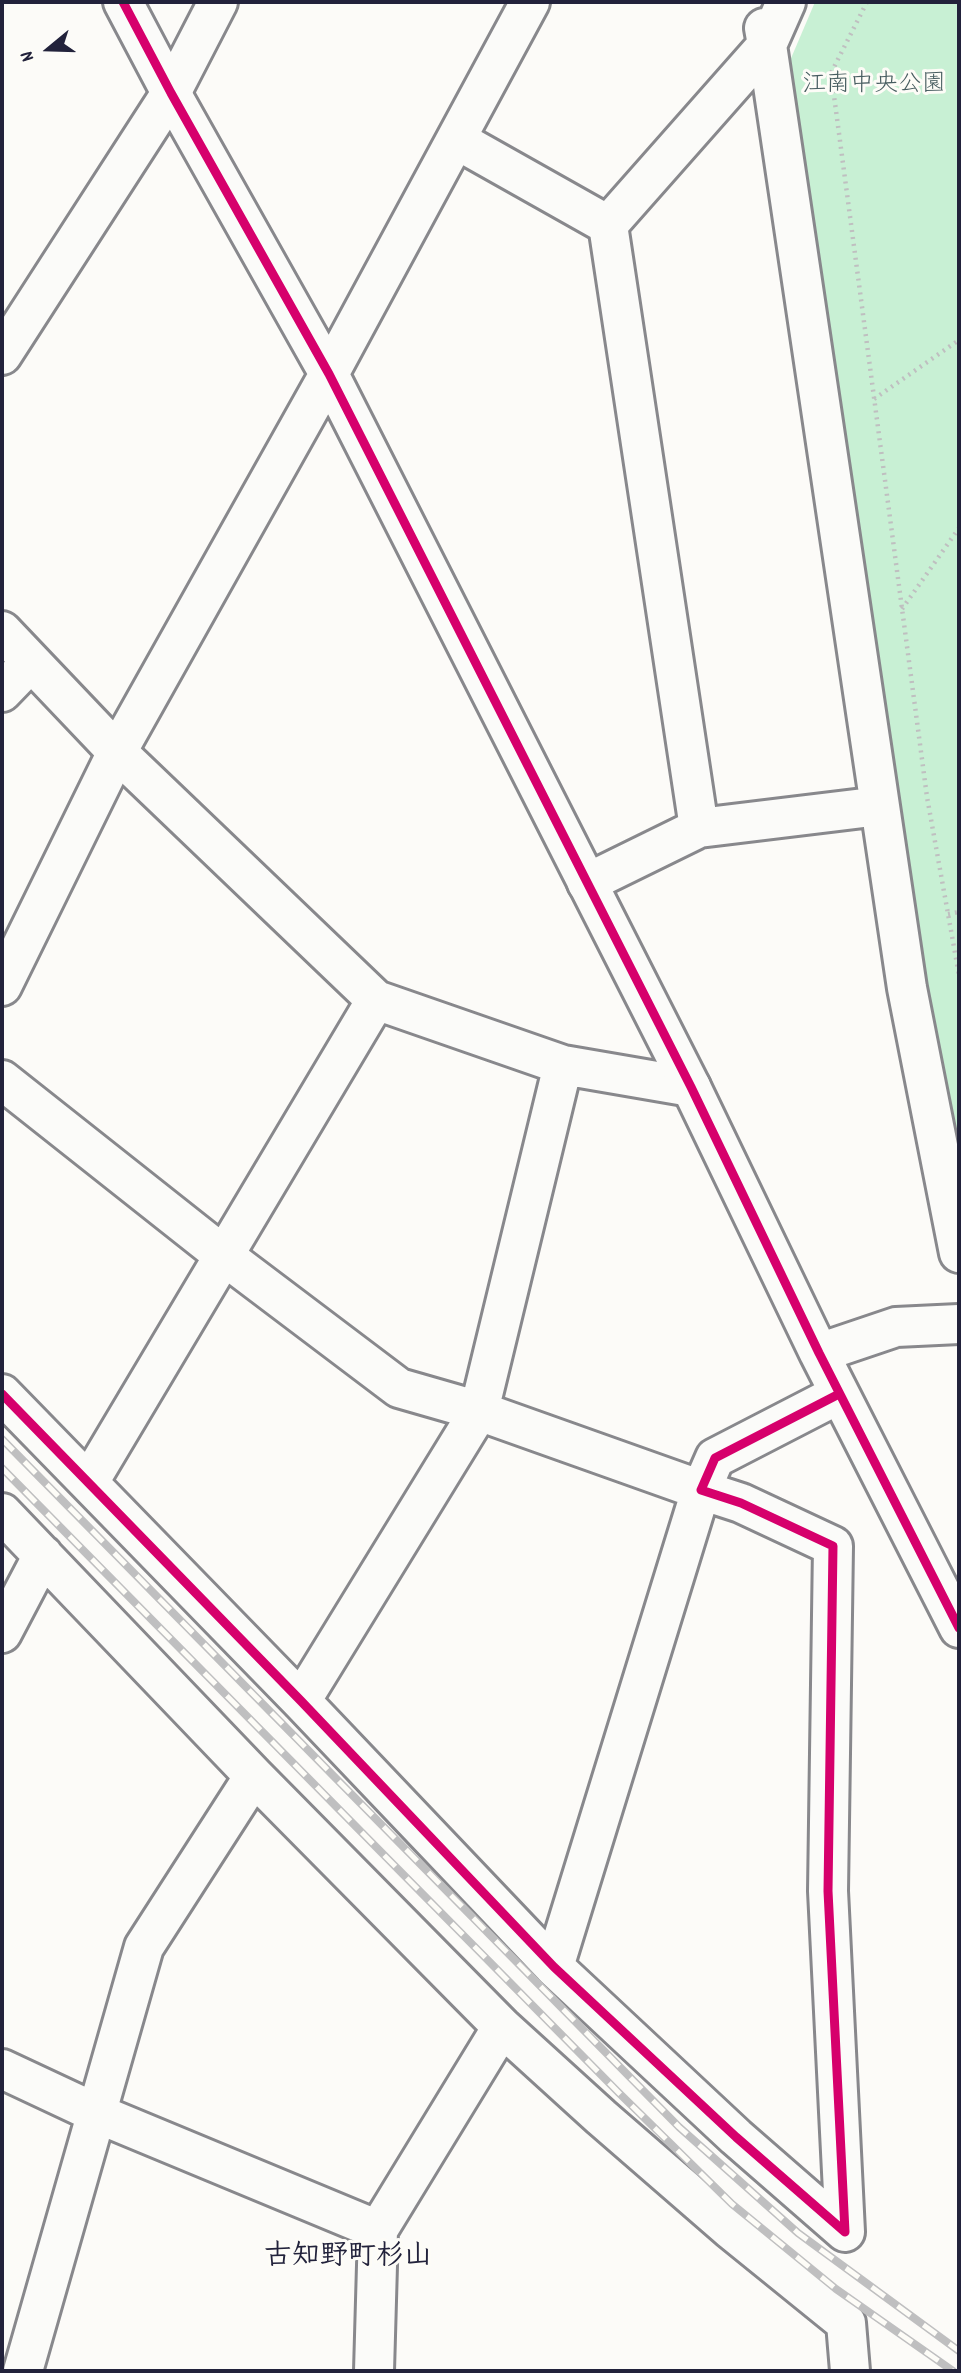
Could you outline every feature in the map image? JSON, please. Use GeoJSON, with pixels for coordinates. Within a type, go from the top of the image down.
{"type":"FeatureCollection","features":[{"type":"Feature","properties":{"kind":"street"},"geometry":{"type":"LineString","coordinates":[[123,2],[329,374],[691,1087],[839,1394],[946,1578],[959,1628]]}},
{"type":"Feature","properties":{"kind":"street"},"geometry":{"type":"LineString","coordinates":[[2,355],[171,93],[218,2]]}},
{"type":"Feature","properties":{"kind":"street"},"geometry":{"type":"LineString","coordinates":[[2,986],[117,752],[329,374],[530,2]]}},
{"type":"Feature","properties":{"kind":"street"},"geometry":{"type":"LineString","coordinates":[[760,2],[907,988],[959,1253]]}},
{"type":"Feature","properties":{"kind":"street"},"geometry":{"type":"LineString","coordinates":[[698,828],[608,225],[767,45],[786,2]]}},
{"type":"Feature","properties":{"kind":"street"},"geometry":{"type":"LineString","coordinates":[[457,140],[608,225]]}},
{"type":"Feature","properties":{"kind":"street"},"geometry":{"type":"LineString","coordinates":[[2,631],[117,752],[376,1000],[564,1065],[691,1087]]}},
{"type":"Feature","properties":{"kind":"street"},"geometry":{"type":"LineString","coordinates":[[2,692],[32,663]]}},
{"type":"Feature","properties":{"kind":"street"},"geometry":{"type":"LineString","coordinates":[[587,883],[698,828],[880,806]]}},
{"type":"Feature","properties":{"kind":"street"},"geometry":{"type":"LineString","coordinates":[[89,1482],[376,1000]]}},
{"type":"Feature","properties":{"kind":"street"},"geometry":{"type":"LineString","coordinates":[[302,1701],[479,1411],[564,1065]]}},
{"type":"Feature","properties":{"kind":"street"},"geometry":{"type":"LineString","coordinates":[[2,1080],[223,1255],[399,1388],[479,1411],[741,1503],[833,1546],[828,1891],[845,2232],[736,2137],[554,1967],[302,1701],[2,1394]]}},
{"type":"Feature","properties":{"kind":"street"},"geometry":{"type":"LineString","coordinates":[[819,1353],[896,1328],[959,1324]]}},
{"type":"Feature","properties":{"kind":"street"},"geometry":{"type":"LineString","coordinates":[[554,1967],[702,1490],[715,1458],[839,1394]]}},
{"type":"Feature","properties":{"kind":"street"},"geometry":{"type":"LineString","coordinates":[[2,1513],[254,1776],[502,2027],[720,2220],[846,2323],[850,2371]]}},
{"type":"Feature","properties":{"kind":"street"},"geometry":{"type":"LineString","coordinates":[[2,1633],[43,1555]]}},
{"type":"Feature","properties":{"kind":"street"},"geometry":{"type":"LineString","coordinates":[[23,2371],[144,1947],[254,1776]]}},
{"type":"Feature","properties":{"kind":"street"},"geometry":{"type":"LineString","coordinates":[[374,2371],[377,2230],[502,2027]]}},
{"type":"Feature","properties":{"kind":"street"},"geometry":{"type":"LineString","coordinates":[[2,2069],[96,2113],[377,2230]]}},
{"type":"Feature","properties":{"kind":"path"},"geometry":{"type":"LineString","coordinates":[[867,2],[831,73],[927,797],[959,975]]}},
{"type":"Feature","properties":{"kind":"path"},"geometry":{"type":"LineString","coordinates":[[874,400],[959,340]]}},
{"type":"Feature","properties":{"kind":"path"},"geometry":{"type":"LineString","coordinates":[[902,609],[959,528]]}},
{"type":"Feature","properties":{"kind":"path"},"geometry":{"type":"LineString","coordinates":[[948,914],[959,912]]}},
{"type":"Feature","properties":{"kind":"green space","name":"江南中央公園"},"geometry":{"type":"Polygon","coordinates":[[[815,2],[959,2],[959,1230],[786,70],[815,2]]]}},
{"type":"Feature","properties":{"kind":"railway"},"geometry":{"type":"LineString","coordinates":[[2,1439],[679,2127],[798,2233],[959,2351]]}},
{"type":"Feature","properties":{"kind":"railway"},"geometry":{"type":"LineString","coordinates":[[2,1468],[732,2204],[836,2289],[953,2371]]}},
{"type":"Feature","properties":{"kind":"cycle path"},"geometry":{"type":"LineString","coordinates":[[123,2],[329,374],[691,1087],[819,1353],[959,1628]]}},
{"type":"Feature","properties":{"kind":"cycle path"},"geometry":{"type":"LineString","coordinates":[[2,1394],[301,1701],[554,1967],[736,2137],[845,2232],[828,1891],[833,1546],[741,1503],[701,1490],[715,1458],[839,1394]]}},
{"type":"Feature","properties":{"kind":"district","name":"古知野町杉山"},"geometry":{"type":"Point","coordinates":[348,2259]}}]}
